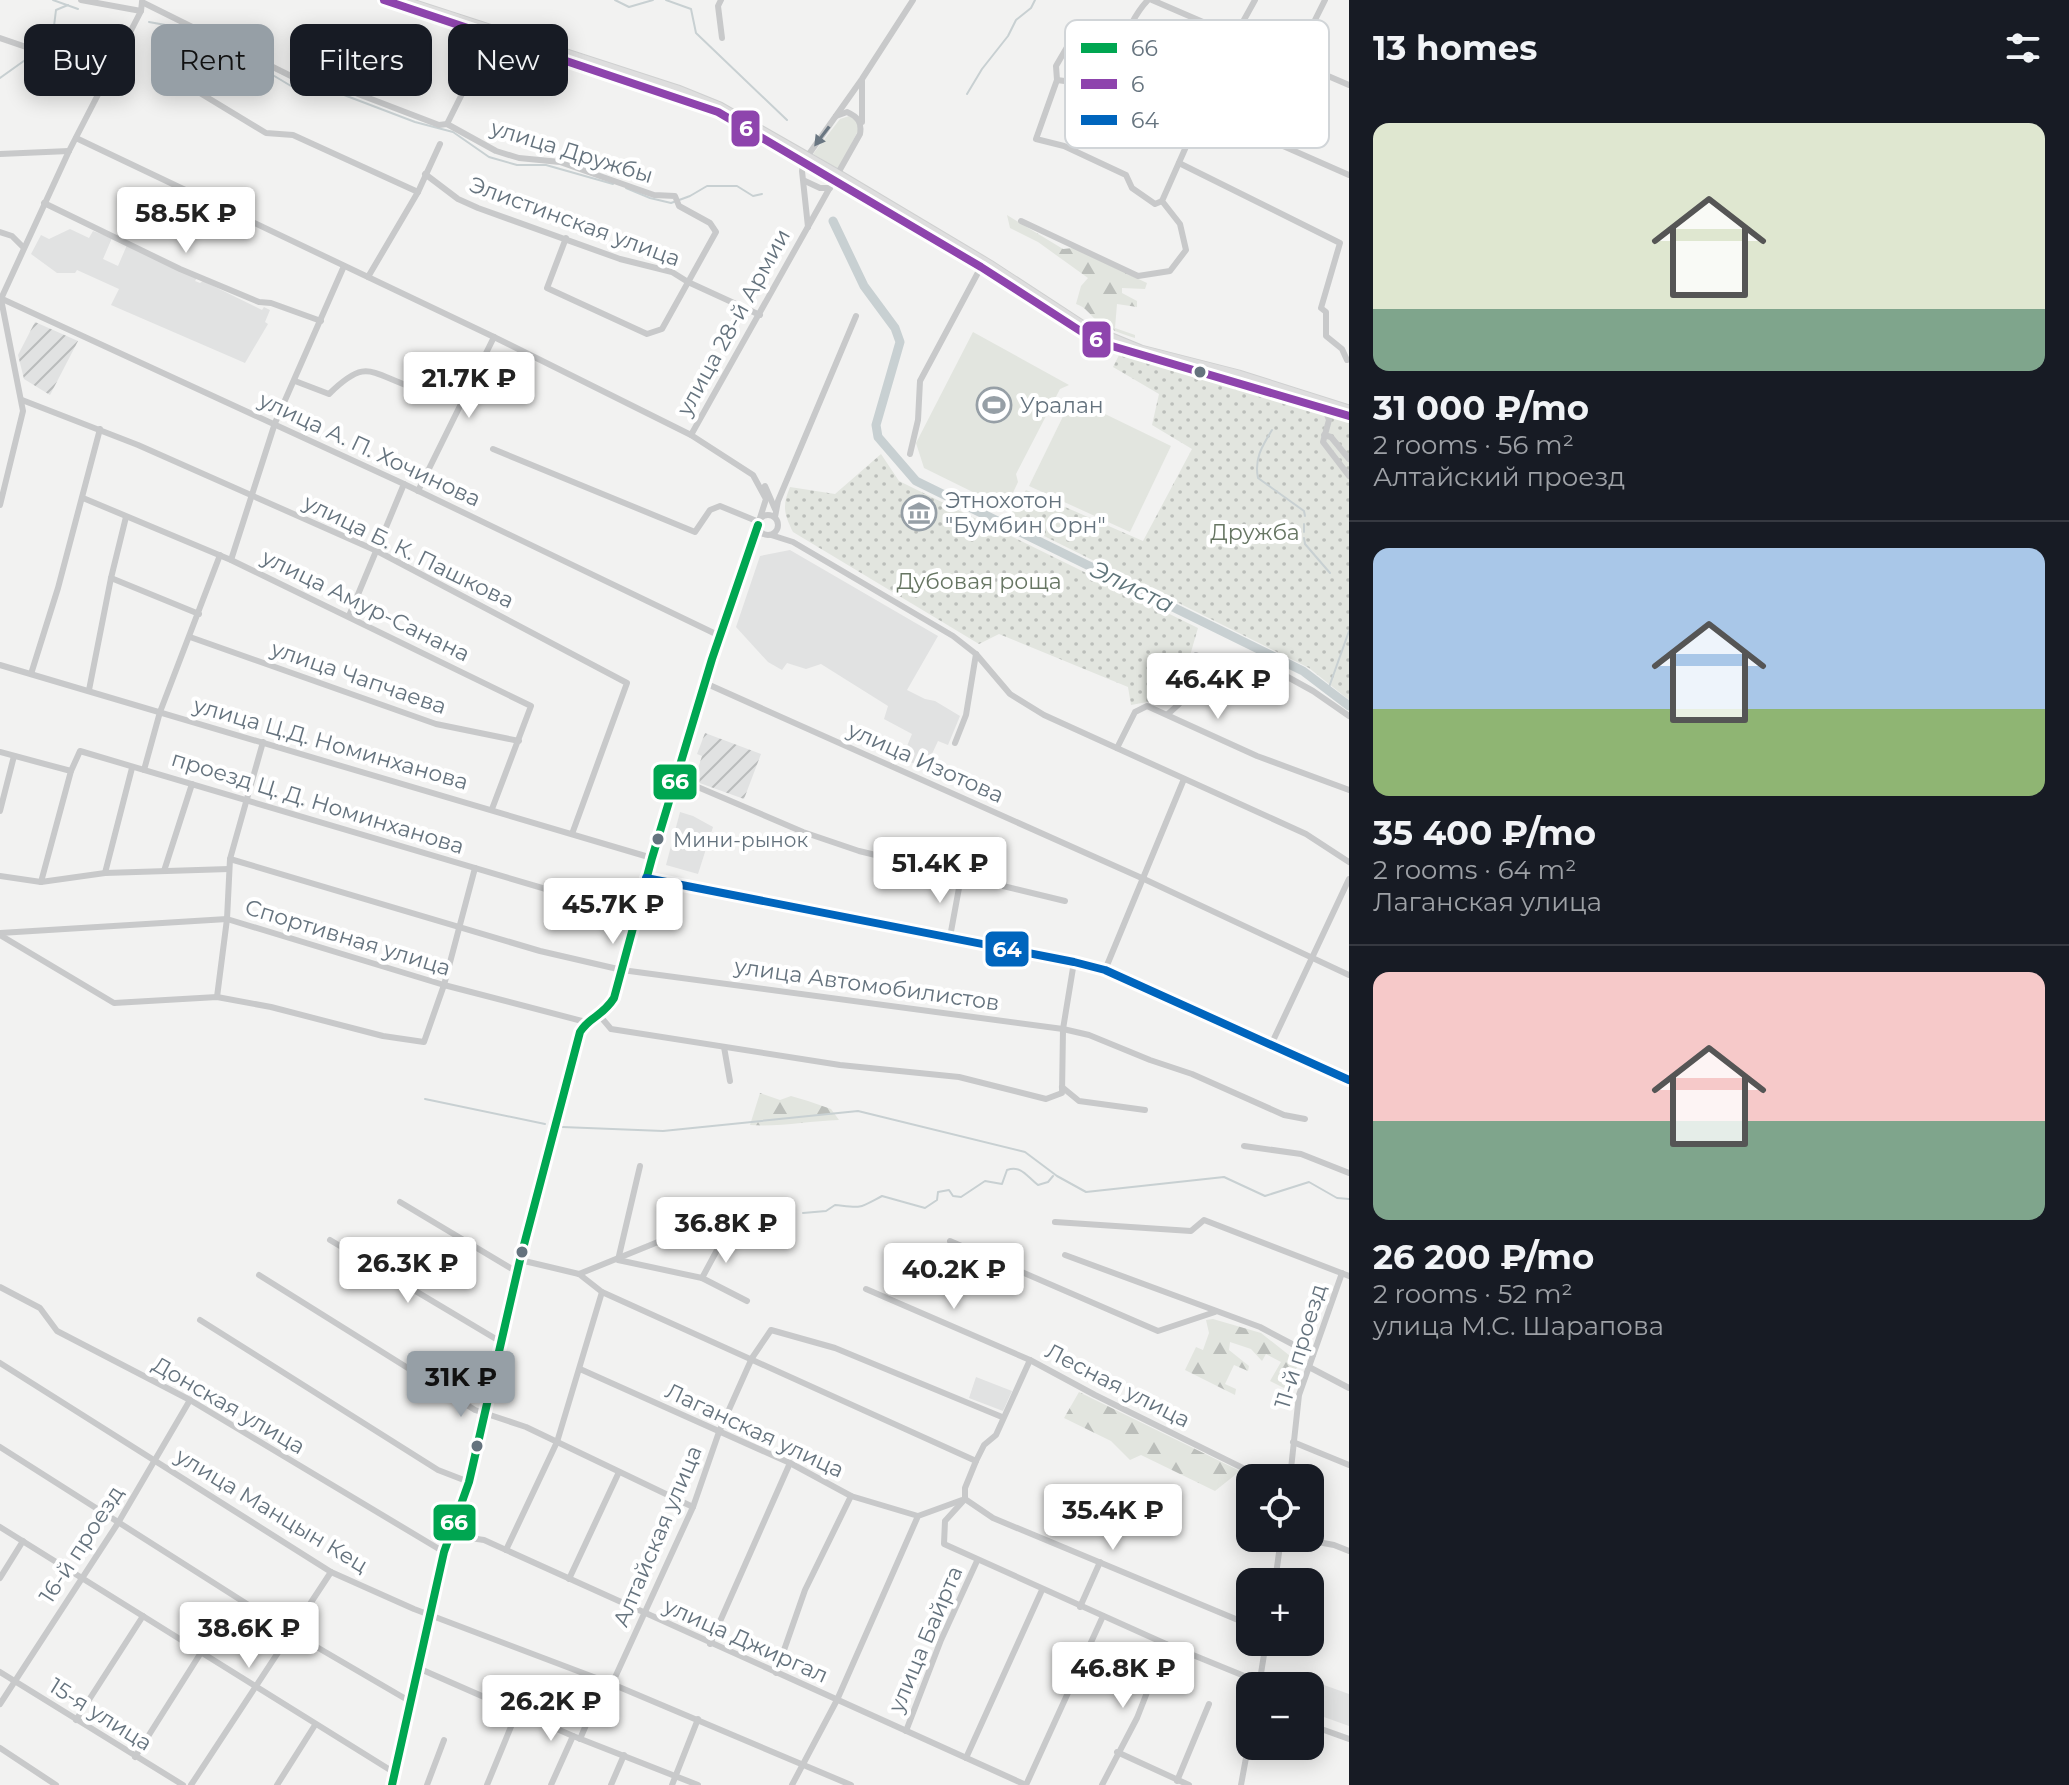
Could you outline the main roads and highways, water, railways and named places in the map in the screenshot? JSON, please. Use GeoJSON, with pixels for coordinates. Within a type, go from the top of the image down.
{"type":"FeatureCollection","features":[{"type":"Feature","properties":{"kind":"main road"},"geometry":{"type":"LineString","coordinates":[[384,0],[696,103],[806,158]]}},
{"type":"Feature","properties":{"kind":"main road"},"geometry":{"type":"LineString","coordinates":[[403,0],[698,96],[720,106],[1105,344],[1349,416]]}},
{"type":"Feature","properties":{"kind":"main road"},"geometry":{"type":"LineString","coordinates":[[837,177],[990,264],[1085,326],[1141,349],[1239,374],[1349,409]]}},
{"type":"Feature","properties":{"kind":"waterway"},"geometry":{"type":"LineString","coordinates":[[53,0],[78,9]]}},
{"type":"Feature","properties":{"kind":"waterway","name":"Элиста"},"geometry":{"type":"LineString","coordinates":[[615,0],[629,7],[653,0]]}},
{"type":"Feature","properties":{"kind":"waterway","name":"Элиста"},"geometry":{"type":"LineString","coordinates":[[666,0],[691,9],[696,33],[787,120]]}},
{"type":"Feature","properties":{"kind":"waterway"},"geometry":{"type":"LineString","coordinates":[[967,94],[1016,20],[1031,8],[1035,0]]}},
{"type":"Feature","properties":{"kind":"waterway"},"geometry":{"type":"LineString","coordinates":[[54,24],[56,10],[68,5]]}},
{"type":"Feature","properties":{"kind":"waterway"},"geometry":{"type":"LineString","coordinates":[[149,22],[171,26],[206,45],[261,68],[296,89],[331,90],[415,122],[453,132],[489,157],[517,165],[546,165],[613,184]]}},
{"type":"Feature","properties":{"kind":"waterway"},"geometry":{"type":"LineString","coordinates":[[0,78],[24,61]]}},
{"type":"Feature","properties":{"kind":"waterway"},"geometry":{"type":"LineString","coordinates":[[626,188],[671,203],[707,186],[737,186],[753,196],[762,194]]}},
{"type":"Feature","properties":{"kind":"waterway","name":"Элиста"},"geometry":{"type":"LineString","coordinates":[[833,221],[864,286],[895,328],[900,342],[876,425],[878,437],[916,481],[1303,671],[1349,706]]}},
{"type":"Feature","properties":{"kind":"waterway"},"geometry":{"type":"LineString","coordinates":[[1272,430],[1258,459],[1258,478],[1304,511],[1305,516]]}},
{"type":"Feature","properties":{"kind":"waterway"},"geometry":{"type":"LineString","coordinates":[[1304,524],[1304,532]]}},
{"type":"Feature","properties":{"kind":"waterway"},"geometry":{"type":"LineString","coordinates":[[1304,538],[1305,544],[1330,573]]}},
{"type":"Feature","properties":{"kind":"waterway"},"geometry":{"type":"LineString","coordinates":[[1328,690],[1349,631]]}},
{"type":"Feature","properties":{"kind":"waterway"},"geometry":{"type":"LineString","coordinates":[[425,1099],[545,1124]]}},
{"type":"Feature","properties":{"kind":"waterway"},"geometry":{"type":"LineString","coordinates":[[562,1127],[663,1131],[858,1111],[1025,1152],[1057,1176],[1086,1192],[1224,1177],[1265,1196],[1309,1182],[1337,1198],[1349,1199]]}},
{"type":"Feature","properties":{"kind":"waterway"},"geometry":{"type":"LineString","coordinates":[[803,1213],[826,1211],[835,1205],[860,1206],[882,1196],[925,1208],[937,1200],[938,1192],[949,1190],[953,1196],[961,1197],[985,1181],[1002,1184],[1007,1170],[1012,1169],[1024,1173],[1038,1185],[1048,1182],[1053,1176]]}},
{"type":"Feature","properties":{"kind":"place","name":"Уралан"},"geometry":{"type":"Point","coordinates":[994,405]}},
{"type":"Feature","properties":{"kind":"place","name":"Этнохотон \"Бумбин Орн\""},"geometry":{"type":"Point","coordinates":[919,513]}},
{"type":"Feature","properties":{"kind":"place","name":"Мини-рынок"},"geometry":{"type":"Point","coordinates":[658,839]}},
{"type":"Feature","properties":{"kind":"park label","name":"Дружба"},"geometry":{"type":"Point","coordinates":[1255,532]}},
{"type":"Feature","properties":{"kind":"park label","name":"Дубовая роща"},"geometry":{"type":"Point","coordinates":[979,581]}}]}
